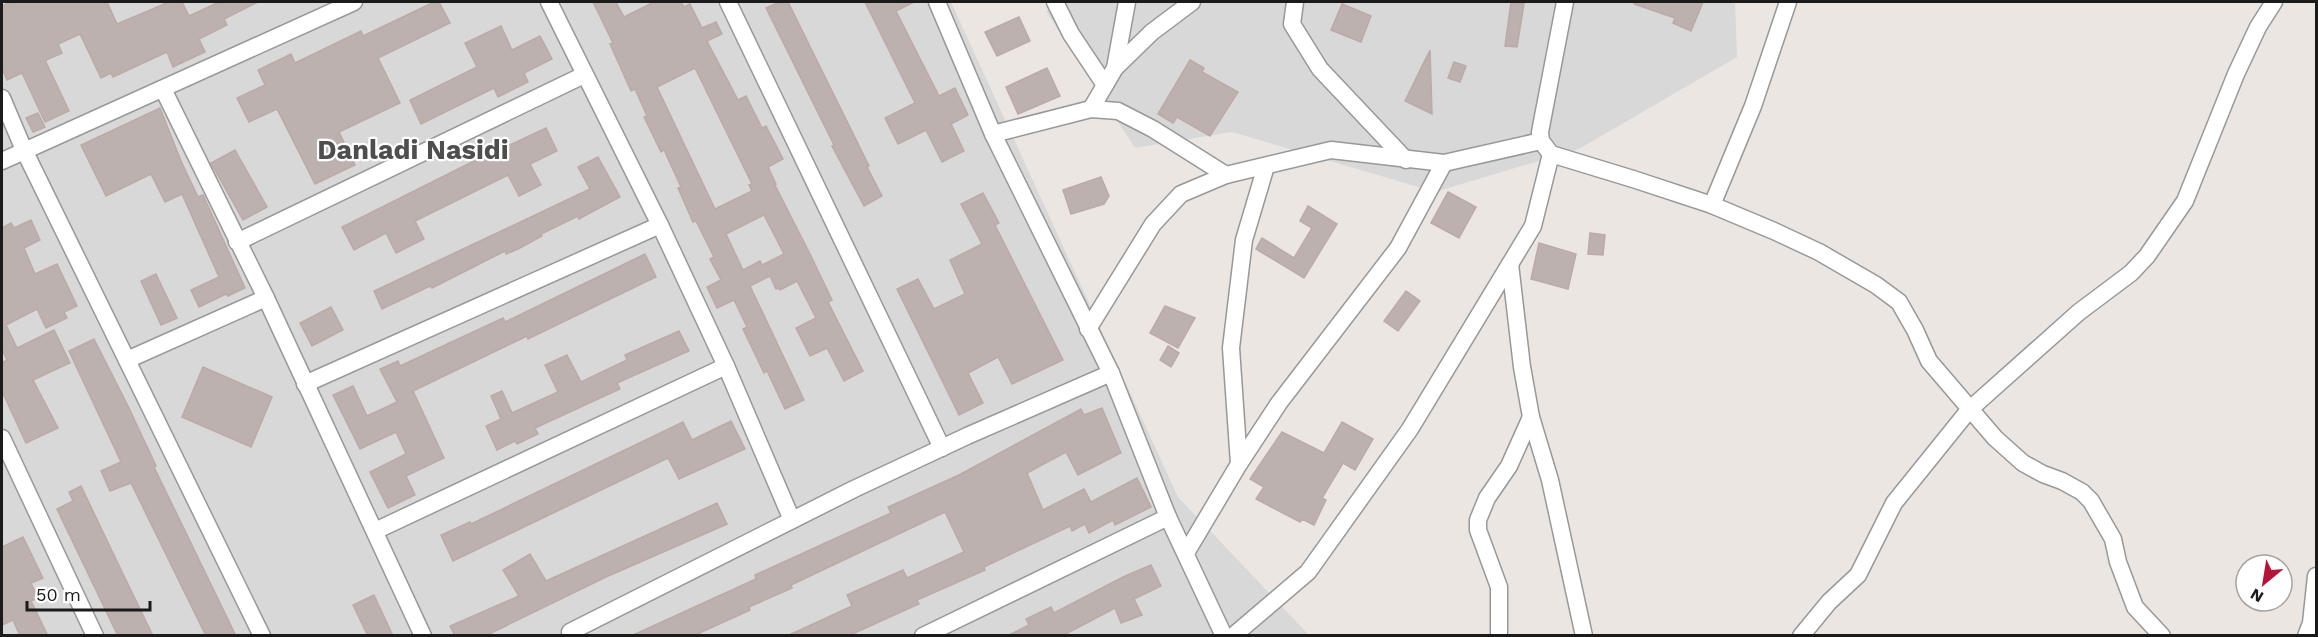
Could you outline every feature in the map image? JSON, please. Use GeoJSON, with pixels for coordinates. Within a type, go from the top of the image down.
{"type":"FeatureCollection","features":[{"type":"Feature","properties":{"kind":"street"},"geometry":{"type":"LineString","coordinates":[[2,162],[24,150],[354,2]]}},
{"type":"Feature","properties":{"kind":"street"},"geometry":{"type":"LineString","coordinates":[[549,2],[660,225],[726,366],[792,520]]}},
{"type":"Feature","properties":{"kind":"street"},"geometry":{"type":"LineString","coordinates":[[728,2],[942,448]]}},
{"type":"Feature","properties":{"kind":"street"},"geometry":{"type":"LineString","coordinates":[[937,2],[993,134],[1111,373],[1168,517],[1224,636]]}},
{"type":"Feature","properties":{"kind":"street"},"geometry":{"type":"LineString","coordinates":[[1055,2],[1071,34],[1105,85]]}},
{"type":"Feature","properties":{"kind":"street"},"geometry":{"type":"LineString","coordinates":[[1115,68],[1127,2]]}},
{"type":"Feature","properties":{"kind":"street"},"geometry":{"type":"LineString","coordinates":[[1091,109],[1115,68],[1152,32],[1192,2]]}},
{"type":"Feature","properties":{"kind":"street"},"geometry":{"type":"LineString","coordinates":[[1295,2],[1292,24],[1320,69],[1406,160]]}},
{"type":"Feature","properties":{"kind":"street"},"geometry":{"type":"LineString","coordinates":[[1233,636],[1308,572],[1410,429],[1533,226],[1546,147],[1540,132],[1565,2]]}},
{"type":"Feature","properties":{"kind":"street"},"geometry":{"type":"LineString","coordinates":[[1712,205],[1753,106],[1788,2]]}},
{"type":"Feature","properties":{"kind":"street"},"geometry":{"type":"LineString","coordinates":[[1801,636],[1828,602],[1858,575],[1894,503],[1969,410],[2079,312],[2131,273],[2147,256],[2185,201],[2236,74],[2258,27],[2274,2]]}},
{"type":"Feature","properties":{"kind":"street"},"geometry":{"type":"LineString","coordinates":[[237,242],[584,75]]}},
{"type":"Feature","properties":{"kind":"street"},"geometry":{"type":"LineString","coordinates":[[163,89],[266,298],[423,636]]}},
{"type":"Feature","properties":{"kind":"street"},"geometry":{"type":"LineString","coordinates":[[2,98],[24,150],[262,636]]}},
{"type":"Feature","properties":{"kind":"street"},"geometry":{"type":"LineString","coordinates":[[993,134],[1091,109],[1118,111],[1153,129],[1226,175]]}},
{"type":"Feature","properties":{"kind":"street"},"geometry":{"type":"LineString","coordinates":[[1088,330],[1153,224],[1181,194],[1226,175],[1331,150],[1444,163],[1546,147],[1712,205],[1819,252],[1876,285],[1899,302],[1916,330],[1929,361],[1995,438],[2023,463],[2067,484],[2091,501],[2113,539],[2118,562],[2135,607],[2162,636]]}},
{"type":"Feature","properties":{"kind":"street"},"geometry":{"type":"LineString","coordinates":[[1186,553],[1239,464],[1279,403],[1398,248],[1444,163]]}},
{"type":"Feature","properties":{"kind":"street"},"geometry":{"type":"LineString","coordinates":[[1239,464],[1231,348],[1244,240],[1266,166]]}},
{"type":"Feature","properties":{"kind":"street"},"geometry":{"type":"LineString","coordinates":[[305,384],[660,225]]}},
{"type":"Feature","properties":{"kind":"street"},"geometry":{"type":"LineString","coordinates":[[1510,264],[1522,367],[1531,417],[1550,480],[1584,636]]}},
{"type":"Feature","properties":{"kind":"street"},"geometry":{"type":"LineString","coordinates":[[127,360],[266,298]]}},
{"type":"Feature","properties":{"kind":"street"},"geometry":{"type":"LineString","coordinates":[[375,531],[726,366]]}},
{"type":"Feature","properties":{"kind":"street"},"geometry":{"type":"LineString","coordinates":[[568,634],[792,520],[942,448],[1111,373]]}},
{"type":"Feature","properties":{"kind":"street"},"geometry":{"type":"LineString","coordinates":[[1499,636],[1499,587],[1478,530],[1478,520],[1487,498],[1509,466],[1531,417]]}},
{"type":"Feature","properties":{"kind":"street"},"geometry":{"type":"LineString","coordinates":[[2,438],[95,636]]}},
{"type":"Feature","properties":{"kind":"street"},"geometry":{"type":"LineString","coordinates":[[923,636],[1168,517]]}},
{"type":"Feature","properties":{"kind":"street"},"geometry":{"type":"LineString","coordinates":[[2306,636],[2311,623],[2316,576]]}},
{"type":"Feature","properties":{"kind":"shaded area"},"geometry":{"type":"Polygon","coordinates":[[[2,2],[951,2],[1178,497],[1309,635],[2,635],[2,2]]]}},
{"type":"Feature","properties":{"kind":"shaded area"},"geometry":{"type":"Polygon","coordinates":[[[1069,2],[1735,2],[1737,57],[1579,149],[1435,192],[1232,132],[1135,148],[1046,11],[1069,2]]]}},
{"type":"Feature","properties":{"kind":"building"},"geometry":{"type":"Polygon","coordinates":[[[11,2],[107,2],[117,24],[169,2],[182,2],[189,16],[219,2],[258,2],[224,19],[227,25],[199,39],[205,52],[173,67],[167,52],[113,77],[111,73],[101,78],[80,34],[58,44],[62,53],[46,62],[69,111],[45,122],[22,73],[7,80],[2,68],[2,6],[11,2]]]}},
{"type":"Feature","properties":{"kind":"building"},"geometry":{"type":"Polygon","coordinates":[[[434,2],[439,2],[450,23],[378,58],[400,103],[339,132],[355,165],[315,184],[277,109],[249,122],[237,98],[265,85],[258,70],[291,54],[295,63],[361,31],[363,36],[434,2]]]}},
{"type":"Feature","properties":{"kind":"building"},"geometry":{"type":"Polygon","coordinates":[[[593,2],[616,2],[624,17],[654,2],[681,2],[684,7],[690,4],[702,28],[716,22],[722,34],[707,41],[738,100],[746,96],[762,128],[766,126],[783,159],[768,167],[832,300],[828,302],[863,371],[844,381],[827,348],[810,356],[796,328],[816,318],[797,281],[780,290],[776,289],[770,276],[750,286],[804,400],[785,409],[767,371],[764,373],[743,329],[747,327],[734,300],[717,308],[707,287],[721,280],[710,259],[714,257],[696,221],[693,222],[678,188],[681,187],[664,150],[661,152],[644,117],[647,116],[635,89],[631,91],[610,44],[613,43],[593,2]],[[695,68],[657,87],[715,209],[752,191],[749,185],[752,184],[695,68]],[[764,215],[726,234],[743,270],[760,261],[762,265],[784,254],[764,215]]]}},
{"type":"Feature","properties":{"kind":"building"},"geometry":{"type":"Polygon","coordinates":[[[780,2],[788,2],[882,196],[864,206],[832,146],[834,145],[766,8],[780,2]]]}},
{"type":"Feature","properties":{"kind":"building"},"geometry":{"type":"Polygon","coordinates":[[[865,2],[914,2],[896,11],[939,96],[955,88],[968,115],[951,124],[964,151],[942,162],[926,130],[898,144],[885,118],[915,103],[865,2]]]}},
{"type":"Feature","properties":{"kind":"building"},"geometry":{"type":"Polygon","coordinates":[[[1511,2],[1524,4],[1517,47],[1505,46],[1511,2]]]}},
{"type":"Feature","properties":{"kind":"building"},"geometry":{"type":"Polygon","coordinates":[[[1634,2],[1703,2],[1691,31],[1673,23],[1675,18],[1634,4],[1634,2]]]}},
{"type":"Feature","properties":{"kind":"building"},"geometry":{"type":"Polygon","coordinates":[[[1342,4],[1371,16],[1361,42],[1331,30],[1342,4]]]}},
{"type":"Feature","properties":{"kind":"building"},"geometry":{"type":"Polygon","coordinates":[[[1019,17],[1030,41],[997,56],[985,32],[1019,17]]]}},
{"type":"Feature","properties":{"kind":"building"},"geometry":{"type":"Polygon","coordinates":[[[501,26],[512,50],[540,36],[552,59],[524,73],[528,82],[498,97],[494,88],[421,124],[410,100],[477,67],[465,43],[501,26]]]}},
{"type":"Feature","properties":{"kind":"building"},"geometry":{"type":"Polygon","coordinates":[[[1430,50],[1432,114],[1405,101],[1430,50]]]}},
{"type":"Feature","properties":{"kind":"building"},"geometry":{"type":"Polygon","coordinates":[[[1190,60],[1204,68],[1202,72],[1238,92],[1210,136],[1177,117],[1173,123],[1158,114],[1190,60]]]}},
{"type":"Feature","properties":{"kind":"building"},"geometry":{"type":"Polygon","coordinates":[[[1454,62],[1466,66],[1460,82],[1448,78],[1454,62]]]}},
{"type":"Feature","properties":{"kind":"building"},"geometry":{"type":"Polygon","coordinates":[[[1047,68],[1060,96],[1018,114],[1006,87],[1047,68]]]}},
{"type":"Feature","properties":{"kind":"building"},"geometry":{"type":"Polygon","coordinates":[[[160,108],[198,197],[203,195],[245,288],[199,307],[191,290],[219,277],[182,194],[165,202],[151,174],[106,196],[81,145],[160,108]]]}},
{"type":"Feature","properties":{"kind":"building"},"geometry":{"type":"Polygon","coordinates":[[[38,113],[45,127],[33,132],[26,118],[38,113]]]}},
{"type":"Feature","properties":{"kind":"building"},"geometry":{"type":"Polygon","coordinates":[[[546,128],[557,151],[530,164],[541,185],[519,196],[508,175],[415,221],[424,239],[396,253],[386,233],[354,250],[342,227],[546,128]]]}},
{"type":"Feature","properties":{"kind":"building"},"geometry":{"type":"Polygon","coordinates":[[[235,150],[267,207],[243,220],[211,163],[235,150]]]}},
{"type":"Feature","properties":{"kind":"building"},"geometry":{"type":"Polygon","coordinates":[[[598,157],[620,197],[579,219],[578,216],[541,234],[542,236],[518,249],[506,254],[505,251],[432,288],[430,286],[382,309],[374,291],[590,189],[578,167],[598,157]]]}},
{"type":"Feature","properties":{"kind":"building"},"geometry":{"type":"Polygon","coordinates":[[[1101,177],[1109,196],[1104,204],[1071,214],[1063,190],[1101,177]]]}},
{"type":"Feature","properties":{"kind":"building"},"geometry":{"type":"Polygon","coordinates":[[[1448,192],[1476,207],[1459,238],[1431,223],[1448,192]]]}},
{"type":"Feature","properties":{"kind":"building"},"geometry":{"type":"Polygon","coordinates":[[[983,193],[999,223],[995,225],[1063,360],[1012,384],[998,357],[968,373],[983,403],[959,415],[897,289],[918,279],[934,309],[965,294],[950,260],[982,244],[961,204],[983,193]]]}},
{"type":"Feature","properties":{"kind":"building"},"geometry":{"type":"Polygon","coordinates":[[[1308,206],[1337,224],[1304,278],[1256,249],[1262,238],[1294,258],[1312,228],[1300,221],[1308,206]]]}},
{"type":"Feature","properties":{"kind":"building"},"geometry":{"type":"Polygon","coordinates":[[[31,220],[40,240],[24,248],[35,274],[57,264],[77,306],[64,312],[67,318],[46,328],[37,309],[6,325],[17,348],[54,330],[70,363],[33,380],[58,428],[26,443],[2,391],[2,363],[7,360],[2,349],[2,228],[11,223],[14,228],[31,220]]]}},
{"type":"Feature","properties":{"kind":"building"},"geometry":{"type":"Polygon","coordinates":[[[1590,233],[1605,235],[1603,255],[1588,254],[1590,233]]]}},
{"type":"Feature","properties":{"kind":"building"},"geometry":{"type":"Polygon","coordinates":[[[1539,243],[1576,254],[1568,289],[1531,279],[1539,243]]]}},
{"type":"Feature","properties":{"kind":"building"},"geometry":{"type":"Polygon","coordinates":[[[645,254],[656,277],[413,391],[444,458],[406,476],[415,495],[388,508],[370,472],[406,454],[396,432],[360,449],[333,395],[353,386],[367,416],[397,402],[380,369],[398,361],[400,366],[503,318],[505,322],[645,254]]]}},
{"type":"Feature","properties":{"kind":"building"},"geometry":{"type":"Polygon","coordinates":[[[156,274],[177,318],[161,325],[141,281],[156,274]]]}},
{"type":"Feature","properties":{"kind":"building"},"geometry":{"type":"Polygon","coordinates":[[[1406,291],[1420,301],[1398,331],[1384,321],[1406,291]]]}},
{"type":"Feature","properties":{"kind":"building"},"geometry":{"type":"Polygon","coordinates":[[[1165,306],[1195,318],[1178,348],[1150,333],[1165,306]]]}},
{"type":"Feature","properties":{"kind":"building"},"geometry":{"type":"Polygon","coordinates":[[[331,307],[343,330],[312,346],[300,323],[331,307]]]}},
{"type":"Feature","properties":{"kind":"building"},"geometry":{"type":"Polygon","coordinates":[[[679,331],[689,351],[617,383],[620,389],[535,428],[538,434],[517,444],[515,441],[497,450],[486,426],[501,419],[491,396],[502,391],[512,413],[558,392],[545,365],[567,355],[581,382],[627,360],[625,355],[679,331]]]}},
{"type":"Feature","properties":{"kind":"building"},"geometry":{"type":"Polygon","coordinates":[[[94,339],[236,636],[206,636],[131,483],[110,491],[101,471],[121,462],[69,351],[94,339]]]}},
{"type":"Feature","properties":{"kind":"building"},"geometry":{"type":"Polygon","coordinates":[[[1168,346],[1179,353],[1171,367],[1160,360],[1168,346]]]}},
{"type":"Feature","properties":{"kind":"building"},"geometry":{"type":"Polygon","coordinates":[[[203,367],[272,397],[251,447],[182,417],[203,367]]]}},
{"type":"Feature","properties":{"kind":"building"},"geometry":{"type":"Polygon","coordinates":[[[1102,408],[1121,453],[1078,475],[1066,452],[1027,473],[1043,510],[1084,489],[1091,502],[1137,478],[1151,507],[1115,525],[1113,520],[1089,533],[1085,524],[1072,531],[1070,526],[984,567],[985,570],[917,600],[919,604],[848,636],[787,636],[852,606],[847,595],[903,570],[907,578],[964,552],[945,512],[791,585],[792,588],[749,607],[750,610],[693,636],[631,636],[756,579],[755,575],[891,513],[888,507],[959,475],[1081,409],[1084,415],[1102,408]]]}},
{"type":"Feature","properties":{"kind":"building"},"geometry":{"type":"Polygon","coordinates":[[[731,421],[745,449],[679,479],[668,458],[453,561],[441,535],[470,522],[471,524],[683,422],[692,440],[731,421]]]}},
{"type":"Feature","properties":{"kind":"building"},"geometry":{"type":"Polygon","coordinates":[[[1342,422],[1373,439],[1355,470],[1343,463],[1322,498],[1326,500],[1314,525],[1302,519],[1300,522],[1256,499],[1264,487],[1250,479],[1282,432],[1324,453],[1342,422]]]}},
{"type":"Feature","properties":{"kind":"building"},"geometry":{"type":"Polygon","coordinates":[[[81,486],[153,636],[118,636],[57,509],[73,501],[69,492],[81,486]]]}},
{"type":"Feature","properties":{"kind":"building"},"geometry":{"type":"Polygon","coordinates":[[[717,503],[727,524],[606,577],[485,636],[455,636],[450,626],[519,596],[503,570],[530,554],[546,581],[717,503]]]}},
{"type":"Feature","properties":{"kind":"building"},"geometry":{"type":"Polygon","coordinates":[[[23,537],[43,578],[31,583],[38,598],[31,601],[48,636],[20,636],[13,620],[2,625],[2,547],[23,537]]]}},
{"type":"Feature","properties":{"kind":"building"},"geometry":{"type":"Polygon","coordinates":[[[1151,565],[1161,586],[1134,599],[1142,615],[1121,623],[1115,608],[1062,636],[1007,636],[1029,625],[1026,619],[1051,607],[1054,613],[1151,565]]]}},
{"type":"Feature","properties":{"kind":"building"},"geometry":{"type":"Polygon","coordinates":[[[374,595],[393,636],[368,636],[353,605],[374,595]]]}},
{"type":"Feature","properties":{"kind":"district","name":"Danladi Nasidi"},"geometry":{"type":"Point","coordinates":[413,150]}}]}
